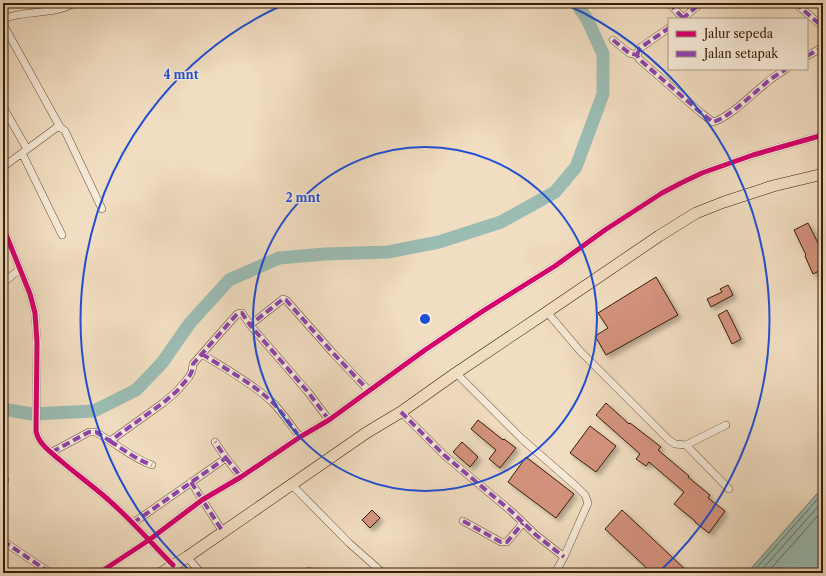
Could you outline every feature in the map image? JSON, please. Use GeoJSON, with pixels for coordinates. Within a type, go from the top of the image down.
{"type":"FeatureCollection","features":[{"type":"Feature","properties":{"kind":"highway"},"geometry":{"type":"LineString","coordinates":[[161,573],[187,557],[366,433],[401,412],[456,373],[659,236],[696,213],[773,186],[822,172]]}},
{"type":"Feature","properties":{"kind":"street"},"geometry":{"type":"LineString","coordinates":[[3,19],[26,13],[60,9],[74,3]]}},
{"type":"Feature","properties":{"kind":"street"},"geometry":{"type":"LineString","coordinates":[[669,3],[681,18]]}},
{"type":"Feature","properties":{"kind":"street"},"geometry":{"type":"LineString","coordinates":[[683,18],[701,3]]}},
{"type":"Feature","properties":{"kind":"street"},"geometry":{"type":"LineString","coordinates":[[794,3],[823,27]]}},
{"type":"Feature","properties":{"kind":"street"},"geometry":{"type":"LineString","coordinates":[[3,24],[60,127],[65,131],[102,209]]}},
{"type":"Feature","properties":{"kind":"street"},"geometry":{"type":"LineString","coordinates":[[637,55],[640,48],[668,29]]}},
{"type":"Feature","properties":{"kind":"street"},"geometry":{"type":"LineString","coordinates":[[613,40],[629,53],[637,55],[639,59],[708,119],[714,122],[719,120],[785,70]]}},
{"type":"Feature","properties":{"kind":"street"},"geometry":{"type":"LineString","coordinates":[[808,55],[823,47]]}},
{"type":"Feature","properties":{"kind":"street"},"geometry":{"type":"LineString","coordinates":[[3,107],[25,151],[62,235]]}},
{"type":"Feature","properties":{"kind":"street"},"geometry":{"type":"LineString","coordinates":[[3,166],[56,128],[60,127]]}},
{"type":"Feature","properties":{"kind":"street"},"geometry":{"type":"LineString","coordinates":[[99,573],[149,540],[202,500],[241,477],[300,437],[329,420],[425,350],[555,266],[605,230],[662,193],[702,173],[753,155],[823,134]]}},
{"type":"Feature","properties":{"kind":"street"},"geometry":{"type":"LineString","coordinates":[[3,227],[30,294],[35,313],[37,342],[36,431],[38,439],[133,523],[173,565]]}},
{"type":"Feature","properties":{"kind":"street"},"geometry":{"type":"LineString","coordinates":[[3,283],[20,270]]}},
{"type":"Feature","properties":{"kind":"street"},"geometry":{"type":"LineString","coordinates":[[250,325],[284,299],[369,391]]}},
{"type":"Feature","properties":{"kind":"street"},"geometry":{"type":"LineString","coordinates":[[110,441],[163,403],[177,391],[189,377],[193,364],[240,312],[308,392],[329,420]]}},
{"type":"Feature","properties":{"kind":"street"},"geometry":{"type":"LineString","coordinates":[[547,312],[580,351],[669,440],[675,444],[686,445],[726,425]]}},
{"type":"Feature","properties":{"kind":"street"},"geometry":{"type":"LineString","coordinates":[[202,354],[256,388],[283,414],[300,437]]}},
{"type":"Feature","properties":{"kind":"street"},"geometry":{"type":"LineString","coordinates":[[456,373],[522,439],[585,495],[588,503],[564,557],[555,573]]}},
{"type":"Feature","properties":{"kind":"street"},"geometry":{"type":"LineString","coordinates":[[401,412],[444,455],[511,511],[536,535],[564,557]]}},
{"type":"Feature","properties":{"kind":"street"},"geometry":{"type":"LineString","coordinates":[[52,452],[89,432],[96,432],[137,459],[152,465]]}},
{"type":"Feature","properties":{"kind":"street"},"geometry":{"type":"LineString","coordinates":[[215,442],[241,477]]}},
{"type":"Feature","properties":{"kind":"street"},"geometry":{"type":"LineString","coordinates":[[686,445],[729,489]]}},
{"type":"Feature","properties":{"kind":"street"},"geometry":{"type":"LineString","coordinates":[[133,523],[226,458]]}},
{"type":"Feature","properties":{"kind":"street"},"geometry":{"type":"LineString","coordinates":[[191,482],[223,532]]}},
{"type":"Feature","properties":{"kind":"street"},"geometry":{"type":"LineString","coordinates":[[292,485],[348,543],[383,573]]}},
{"type":"Feature","properties":{"kind":"street"},"geometry":{"type":"LineString","coordinates":[[463,521],[501,542],[507,542],[524,523]]}},
{"type":"Feature","properties":{"kind":"street"},"geometry":{"type":"LineString","coordinates":[[3,540],[49,572],[57,573]]}},
{"type":"Feature","properties":{"kind":"street"},"geometry":{"type":"LineString","coordinates":[[187,557],[201,573]]}},
{"type":"Feature","properties":{"kind":"water"},"geometry":{"type":"Polygon","coordinates":[[[823,487],[823,573],[747,573],[823,487]]]}},
{"type":"Feature","properties":{"kind":"building"},"geometry":{"type":"Polygon","coordinates":[[[808,223],[821,249],[823,248],[823,269],[813,274],[794,230],[808,223]]]}},
{"type":"Feature","properties":{"kind":"building"},"geometry":{"type":"Polygon","coordinates":[[[656,277],[678,315],[606,355],[595,336],[608,328],[598,313],[656,277]]]}},
{"type":"Feature","properties":{"kind":"building"},"geometry":{"type":"Polygon","coordinates":[[[728,285],[733,295],[711,307],[707,299],[722,292],[720,289],[728,285]]]}},
{"type":"Feature","properties":{"kind":"building"},"geometry":{"type":"Polygon","coordinates":[[[727,310],[741,339],[732,344],[718,315],[727,310]]]}},
{"type":"Feature","properties":{"kind":"building"},"geometry":{"type":"Polygon","coordinates":[[[606,403],[629,424],[630,423],[661,447],[658,450],[710,495],[708,498],[725,511],[709,533],[674,504],[684,492],[649,462],[646,466],[636,459],[640,454],[596,415],[606,403]]]}},
{"type":"Feature","properties":{"kind":"building"},"geometry":{"type":"Polygon","coordinates":[[[478,420],[503,440],[504,439],[516,448],[500,468],[489,459],[496,450],[471,429],[478,420]]]}},
{"type":"Feature","properties":{"kind":"building"},"geometry":{"type":"Polygon","coordinates":[[[590,426],[616,446],[596,472],[570,453],[590,426]]]}},
{"type":"Feature","properties":{"kind":"building"},"geometry":{"type":"Polygon","coordinates":[[[462,442],[478,457],[470,467],[453,452],[462,442]]]}},
{"type":"Feature","properties":{"kind":"building"},"geometry":{"type":"Polygon","coordinates":[[[526,457],[574,494],[556,518],[508,482],[526,457]]]}},
{"type":"Feature","properties":{"kind":"building"},"geometry":{"type":"Polygon","coordinates":[[[372,510],[380,518],[370,528],[362,520],[372,510]]]}},
{"type":"Feature","properties":{"kind":"building"},"geometry":{"type":"Polygon","coordinates":[[[622,510],[689,573],[652,573],[605,529],[622,510]]]}},
{"type":"Feature","properties":{"kind":"waterway"},"geometry":{"type":"LineString","coordinates":[[3,409],[32,414],[94,411],[136,390],[162,363],[190,323],[229,280],[279,258],[325,254],[388,252],[439,242],[501,222],[555,192],[576,167],[603,94],[603,54],[587,19],[576,3]]}},
{"type":"Feature","properties":{"kind":"marked path"},"geometry":{"type":"LineString","coordinates":[[669,3],[683,18]]}},
{"type":"Feature","properties":{"kind":"marked path"},"geometry":{"type":"LineString","coordinates":[[683,18],[701,3]]}},
{"type":"Feature","properties":{"kind":"marked path"},"geometry":{"type":"LineString","coordinates":[[795,3],[823,27]]}},
{"type":"Feature","properties":{"kind":"marked path"},"geometry":{"type":"LineString","coordinates":[[637,55],[640,48],[668,29]]}},
{"type":"Feature","properties":{"kind":"marked path"},"geometry":{"type":"LineString","coordinates":[[613,40],[629,53],[637,55],[639,59],[713,122],[733,111],[770,80],[785,70]]}},
{"type":"Feature","properties":{"kind":"marked path"},"geometry":{"type":"LineString","coordinates":[[808,55],[823,47]]}},
{"type":"Feature","properties":{"kind":"marked path"},"geometry":{"type":"LineString","coordinates":[[329,420],[308,392],[250,325],[283,299],[286,300],[369,391]]}},
{"type":"Feature","properties":{"kind":"marked path"},"geometry":{"type":"LineString","coordinates":[[52,452],[89,432],[96,432],[110,441],[163,403],[177,391],[189,377],[193,364],[237,314],[242,313],[250,325]]}},
{"type":"Feature","properties":{"kind":"marked path"},"geometry":{"type":"LineString","coordinates":[[202,354],[238,376],[263,394],[279,409],[300,437]]}},
{"type":"Feature","properties":{"kind":"marked path"},"geometry":{"type":"LineString","coordinates":[[401,412],[444,455],[511,511],[536,535],[564,557]]}},
{"type":"Feature","properties":{"kind":"marked path"},"geometry":{"type":"LineString","coordinates":[[110,441],[136,458],[152,465]]}},
{"type":"Feature","properties":{"kind":"marked path"},"geometry":{"type":"LineString","coordinates":[[133,523],[226,458],[215,442]]}},
{"type":"Feature","properties":{"kind":"marked path"},"geometry":{"type":"LineString","coordinates":[[226,458],[241,477]]}},
{"type":"Feature","properties":{"kind":"marked path"},"geometry":{"type":"LineString","coordinates":[[3,484],[5,480]]}},
{"type":"Feature","properties":{"kind":"marked path"},"geometry":{"type":"LineString","coordinates":[[191,482],[223,532]]}},
{"type":"Feature","properties":{"kind":"marked path"},"geometry":{"type":"LineString","coordinates":[[463,521],[501,542],[507,542],[523,523]]}},
{"type":"Feature","properties":{"kind":"marked path"},"geometry":{"type":"LineString","coordinates":[[3,541],[49,572],[57,573]]}},
{"type":"Feature","properties":{"kind":"cycle path"},"geometry":{"type":"LineString","coordinates":[[99,573],[149,540],[202,500],[241,477],[300,437],[329,420],[425,350],[483,311],[555,266],[605,230],[662,193],[702,173],[753,155],[823,135]]}},
{"type":"Feature","properties":{"kind":"cycle path"},"geometry":{"type":"LineString","coordinates":[[3,227],[30,294],[35,313],[37,342],[36,431],[39,440],[122,512],[173,565]]}}]}
